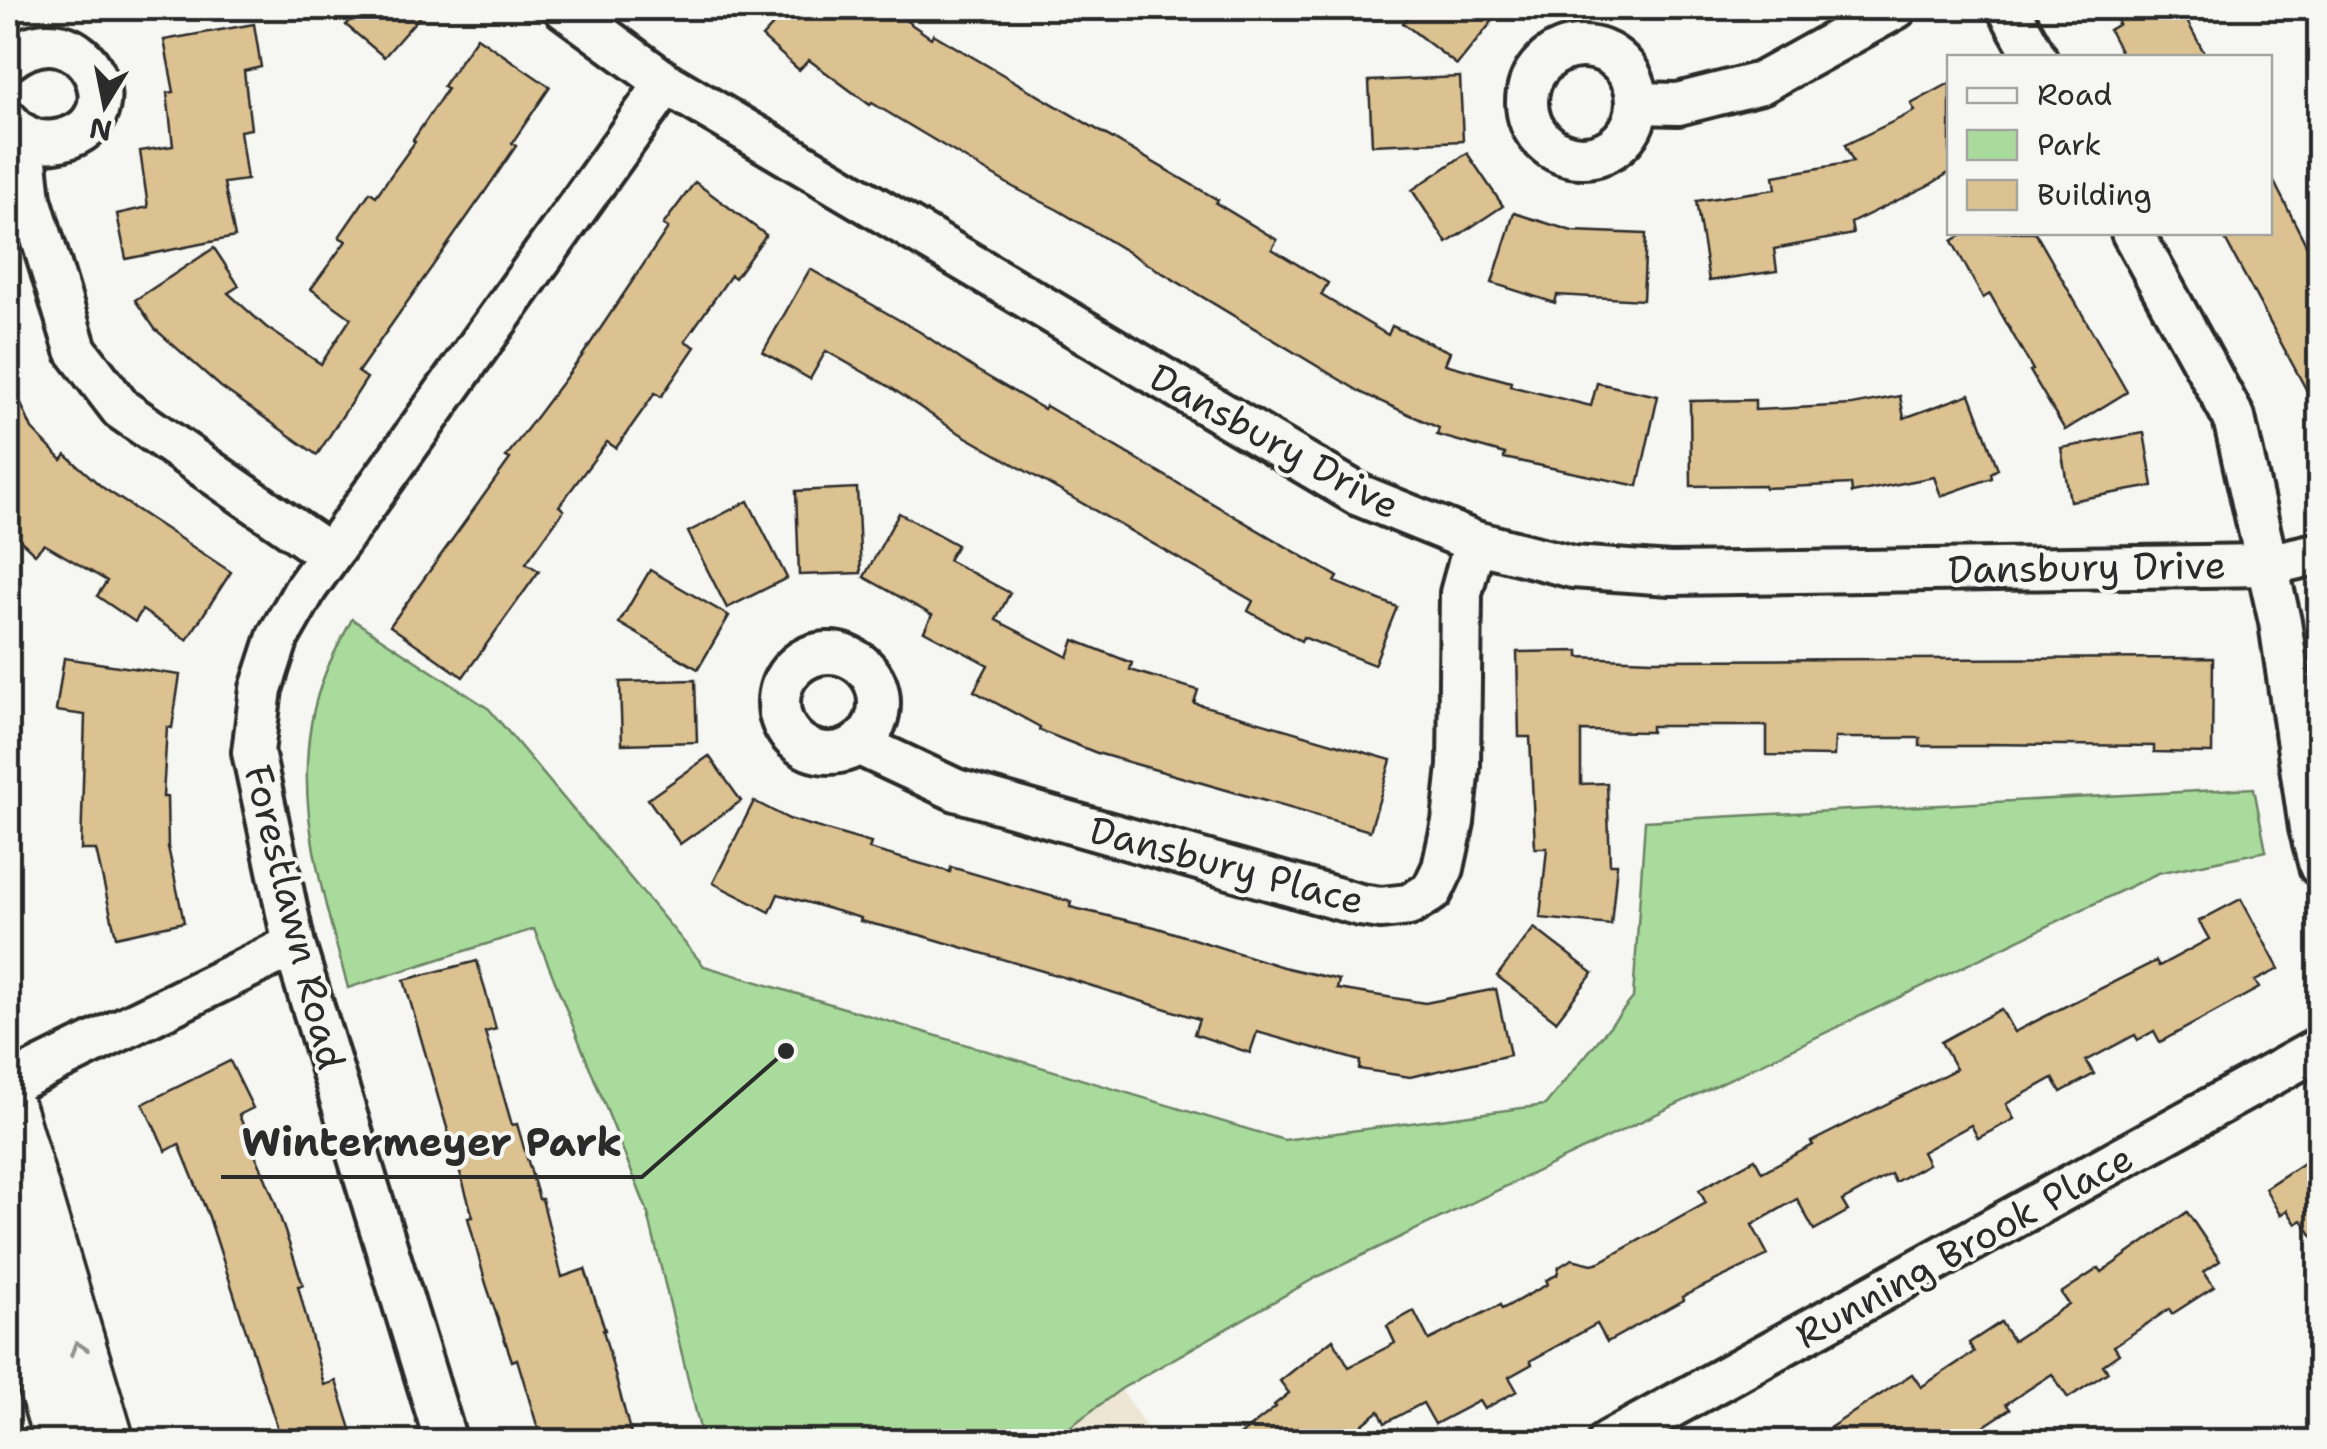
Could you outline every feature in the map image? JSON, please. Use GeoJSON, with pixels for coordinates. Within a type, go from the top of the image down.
{"type":"FeatureCollection","features":[{"type":"Feature","properties":{"kind":"main road"},"geometry":{"type":"LineString","coordinates":[[8,1114],[106,1442]]}},
{"type":"Feature","properties":{"kind":"main road"},"geometry":{"type":"LineString","coordinates":[[8,1257],[62,1442]]}},
{"type":"Feature","properties":{"kind":"street","name":"Dansbury Drive"},"geometry":{"type":"LineString","coordinates":[[564,8],[666,83],[1358,496],[1474,542],[1573,566],[1670,574],[2267,564],[2320,553]]}},
{"type":"Feature","properties":{"kind":"street"},"geometry":{"type":"LineString","coordinates":[[1638,103],[1678,104],[1761,83],[1896,8]]}},
{"type":"Feature","properties":{"kind":"street"},"geometry":{"type":"LineString","coordinates":[[2008,8],[2034,55]]}},
{"type":"Feature","properties":{"kind":"street"},"geometry":{"type":"LineString","coordinates":[[8,60],[24,45],[40,39],[59,40],[80,49],[96,70],[100,87],[94,117],[82,131],[68,138],[51,142],[15,128]]}},
{"type":"Feature","properties":{"kind":"street","name":"Forestlawn Road"},"geometry":{"type":"LineString","coordinates":[[446,1442],[294,945],[253,752],[261,688],[278,636],[329,554],[666,83]]}},
{"type":"Feature","properties":{"kind":"street"},"geometry":{"type":"LineString","coordinates":[[15,128],[30,199],[76,350],[122,409],[329,554]]}},
{"type":"Feature","properties":{"kind":"street"},"geometry":{"type":"LineString","coordinates":[[2134,235],[2234,418],[2280,622],[2308,814],[2320,866]]}},
{"type":"Feature","properties":{"kind":"street","name":"Dansbury Place"},"geometry":{"type":"LineString","coordinates":[[858,744],[956,790],[1360,905],[1381,908],[1410,904],[1432,891],[1443,868],[1453,822],[1458,766],[1461,592],[1474,542]]}},
{"type":"Feature","properties":{"kind":"street"},"geometry":{"type":"LineString","coordinates":[[8,1085],[294,945]]}},
{"type":"Feature","properties":{"kind":"street","name":"Running Brook Place"},"geometry":{"type":"LineString","coordinates":[[1608,1442],[2320,1048]]}},
{"type":"Feature","properties":{"kind":"shaded area"},"geometry":{"type":"Polygon","coordinates":[[[1121,1389],[1155,1441],[1051,1442],[1121,1389]]]}},
{"type":"Feature","properties":{"kind":"green space"},"geometry":{"type":"Polygon","coordinates":[[[352,619],[489,709],[704,966],[1284,1140],[1545,1105],[1633,998],[1645,821],[2254,788],[2266,851],[2158,873],[1315,1278],[1121,1389],[1051,1441],[703,1441],[647,1210],[534,929],[348,988],[318,871],[307,792],[313,713],[325,674],[352,619]]]}},
{"type":"Feature","properties":{"kind":"building"},"geometry":{"type":"Polygon","coordinates":[[[361,8],[427,8],[384,57],[346,25],[361,8]]]}},
{"type":"Feature","properties":{"kind":"building"},"geometry":{"type":"Polygon","coordinates":[[[789,8],[888,8],[931,38],[933,34],[1218,200],[1216,203],[1277,240],[1272,249],[1328,283],[1321,295],[1388,335],[1392,326],[1450,352],[1445,364],[1511,382],[1510,386],[1591,406],[1597,383],[1658,396],[1638,486],[1504,458],[1505,454],[1437,435],[1439,428],[1362,393],[1058,210],[870,105],[809,60],[799,70],[762,37],[789,8]]]}},
{"type":"Feature","properties":{"kind":"building"},"geometry":{"type":"Polygon","coordinates":[[[1415,8],[1503,8],[1457,65],[1403,23],[1415,8]]]}},
{"type":"Feature","properties":{"kind":"building"},"geometry":{"type":"Polygon","coordinates":[[[2110,8],[2180,8],[2205,55],[2122,55],[2109,30],[2119,24],[2110,8]]]}},
{"type":"Feature","properties":{"kind":"building"},"geometry":{"type":"Polygon","coordinates":[[[254,24],[261,67],[244,71],[251,129],[240,131],[247,180],[224,183],[235,237],[126,259],[117,214],[148,207],[140,151],[173,146],[167,93],[174,92],[164,40],[254,24]]]}},
{"type":"Feature","properties":{"kind":"building"},"geometry":{"type":"Polygon","coordinates":[[[477,37],[550,87],[512,143],[516,146],[358,372],[367,378],[317,455],[221,387],[155,329],[135,300],[214,248],[239,286],[228,293],[266,327],[321,364],[351,318],[311,289],[346,241],[339,237],[370,192],[376,196],[415,142],[447,89],[443,86],[477,37]]]}},
{"type":"Feature","properties":{"kind":"building"},"geometry":{"type":"Polygon","coordinates":[[[1460,77],[1463,141],[1372,145],[1369,81],[1460,77]]]}},
{"type":"Feature","properties":{"kind":"building"},"geometry":{"type":"Polygon","coordinates":[[[1947,85],[1947,174],[1851,223],[1853,234],[1774,249],[1777,271],[1709,281],[1696,201],[1776,189],[1774,176],[1853,162],[1845,145],[1915,111],[1911,104],[1947,85]]]}},
{"type":"Feature","properties":{"kind":"building"},"geometry":{"type":"Polygon","coordinates":[[[1467,153],[1503,206],[1447,243],[1412,190],[1467,153]]]}},
{"type":"Feature","properties":{"kind":"building"},"geometry":{"type":"Polygon","coordinates":[[[2272,178],[2320,272],[2320,415],[2223,235],[2272,235],[2272,178]]]}},
{"type":"Feature","properties":{"kind":"building"},"geometry":{"type":"Polygon","coordinates":[[[695,182],[766,235],[735,278],[731,275],[685,341],[695,347],[661,397],[655,393],[616,448],[607,442],[559,506],[564,510],[526,563],[539,571],[463,677],[390,626],[510,459],[506,457],[582,356],[668,228],[663,225],[695,182]]]}},
{"type":"Feature","properties":{"kind":"building"},"geometry":{"type":"Polygon","coordinates":[[[1514,213],[1572,231],[1646,234],[1643,300],[1557,295],[1555,303],[1492,283],[1514,213]]]}},
{"type":"Feature","properties":{"kind":"building"},"geometry":{"type":"Polygon","coordinates":[[[1962,235],[2037,235],[2127,392],[2065,430],[1990,294],[1983,298],[1952,241],[1962,235]]]}},
{"type":"Feature","properties":{"kind":"building"},"geometry":{"type":"Polygon","coordinates":[[[810,269],[920,332],[978,371],[1044,409],[1046,406],[1338,577],[1335,582],[1397,607],[1374,665],[1303,637],[1301,641],[1248,611],[1253,601],[954,430],[826,351],[810,379],[763,352],[810,269]]]}},
{"type":"Feature","properties":{"kind":"building"},"geometry":{"type":"Polygon","coordinates":[[[8,374],[32,429],[62,460],[66,455],[102,487],[231,572],[187,640],[142,610],[135,622],[97,596],[107,581],[44,544],[35,554],[8,529],[8,374]]]}},
{"type":"Feature","properties":{"kind":"building"},"geometry":{"type":"Polygon","coordinates":[[[1970,394],[1998,469],[1991,473],[1992,478],[1941,496],[1934,477],[1852,493],[1851,484],[1691,486],[1690,401],[1755,400],[1755,410],[1852,405],[1900,396],[1904,418],[1970,394]]]}},
{"type":"Feature","properties":{"kind":"building"},"geometry":{"type":"Polygon","coordinates":[[[2144,433],[2153,486],[2070,501],[2061,448],[2144,433]]]}},
{"type":"Feature","properties":{"kind":"building"},"geometry":{"type":"Polygon","coordinates":[[[857,488],[861,573],[799,575],[796,491],[857,488]]]}},
{"type":"Feature","properties":{"kind":"building"},"geometry":{"type":"Polygon","coordinates":[[[748,501],[787,578],[727,608],[688,532],[748,501]]]}},
{"type":"Feature","properties":{"kind":"building"},"geometry":{"type":"Polygon","coordinates":[[[899,513],[957,545],[948,560],[1010,593],[996,620],[1068,657],[1074,640],[1132,663],[1130,670],[1198,690],[1194,703],[1391,760],[1370,831],[1097,753],[1039,730],[1040,727],[974,691],[988,665],[924,631],[932,615],[864,577],[899,513]]]}},
{"type":"Feature","properties":{"kind":"building"},"geometry":{"type":"Polygon","coordinates":[[[650,570],[729,616],[698,669],[619,623],[650,570]]]}},
{"type":"Feature","properties":{"kind":"building"},"geometry":{"type":"Polygon","coordinates":[[[1579,651],[1579,657],[1652,660],[2213,658],[2212,753],[2154,752],[2154,746],[1920,746],[1920,738],[1835,738],[1834,756],[1767,755],[1767,726],[1651,726],[1651,732],[1581,731],[1581,784],[1607,783],[1610,864],[1617,864],[1611,925],[1540,918],[1547,848],[1535,848],[1530,737],[1519,737],[1517,652],[1579,651]]]}},
{"type":"Feature","properties":{"kind":"building"},"geometry":{"type":"Polygon","coordinates":[[[64,658],[180,675],[172,728],[167,727],[163,797],[167,797],[168,847],[184,922],[116,937],[96,850],[81,850],[85,715],[56,711],[64,658]]]}},
{"type":"Feature","properties":{"kind":"building"},"geometry":{"type":"Polygon","coordinates":[[[695,680],[697,742],[622,744],[620,682],[695,680]]]}},
{"type":"Feature","properties":{"kind":"building"},"geometry":{"type":"Polygon","coordinates":[[[709,756],[741,801],[680,844],[648,799],[709,756]]]}},
{"type":"Feature","properties":{"kind":"building"},"geometry":{"type":"Polygon","coordinates":[[[754,801],[789,819],[871,843],[869,849],[950,872],[951,867],[1071,902],[1070,907],[1339,980],[1337,989],[1425,1003],[1496,989],[1510,1055],[1410,1077],[1359,1069],[1360,1061],[1257,1032],[1250,1053],[1194,1034],[1199,1019],[1063,977],[778,894],[770,912],[713,883],[754,801]]]}},
{"type":"Feature","properties":{"kind":"building"},"geometry":{"type":"Polygon","coordinates":[[[2241,899],[2279,969],[2255,981],[2259,988],[2160,1042],[2154,1031],[2138,1040],[2135,1035],[2086,1061],[2094,1074],[2061,1092],[2053,1078],[2006,1104],[2014,1119],[1978,1138],[1971,1125],[1922,1152],[1928,1164],[1895,1182],[1891,1174],[1842,1201],[1848,1211],[1814,1230],[1797,1199],[1752,1225],[1768,1255],[1682,1297],[1683,1300],[1607,1342],[1597,1324],[1530,1361],[1532,1364],[1509,1377],[1517,1391],[1484,1409],[1479,1401],[1435,1424],[1423,1403],[1385,1423],[1379,1411],[1341,1442],[1231,1442],[1289,1393],[1280,1381],[1333,1339],[1349,1367],[1395,1343],[1387,1326],[1414,1311],[1429,1340],[1500,1305],[1502,1309],[1548,1284],[1546,1280],[1557,1275],[1559,1267],[1572,1259],[1600,1262],[1706,1203],[1699,1190],[1755,1159],[1762,1172],[1813,1145],[1811,1142],[1956,1069],[1941,1042],[2001,1009],[2014,1032],[2156,961],[2159,966],[2209,939],[2199,921],[2241,899]]]}},
{"type":"Feature","properties":{"kind":"building"},"geometry":{"type":"Polygon","coordinates":[[[1534,928],[1593,973],[1556,1021],[1497,976],[1534,928]]]}},
{"type":"Feature","properties":{"kind":"building"},"geometry":{"type":"Polygon","coordinates":[[[477,961],[496,1029],[485,1032],[512,1125],[517,1124],[542,1199],[562,1277],[585,1269],[633,1442],[542,1442],[517,1359],[512,1361],[486,1284],[468,1218],[473,1217],[404,980],[477,961]]]}},
{"type":"Feature","properties":{"kind":"building"},"geometry":{"type":"Polygon","coordinates":[[[230,1061],[253,1108],[239,1115],[274,1199],[303,1285],[298,1286],[324,1385],[336,1381],[355,1442],[282,1442],[209,1217],[179,1144],[166,1151],[143,1104],[230,1061]]]}},
{"type":"Feature","properties":{"kind":"building"},"geometry":{"type":"Polygon","coordinates":[[[2320,1152],[2320,1246],[2302,1220],[2296,1224],[2287,1210],[2280,1215],[2265,1188],[2320,1152]]]}},
{"type":"Feature","properties":{"kind":"building"},"geometry":{"type":"Polygon","coordinates":[[[2187,1212],[2220,1261],[2204,1272],[2214,1287],[2172,1314],[2169,1309],[2114,1346],[2119,1354],[2103,1365],[2108,1372],[2068,1398],[2052,1374],[2006,1404],[2010,1409],[1960,1442],[1808,1442],[1912,1374],[1921,1387],[1974,1352],[1969,1343],[2001,1322],[2013,1341],[2069,1304],[2061,1293],[2099,1268],[2102,1272],[2187,1212]]]}},
{"type":"Feature","properties":{"kind":"place","name":"Wintermeyer Park"},"geometry":{"type":"Point","coordinates":[786,1051]}}]}
